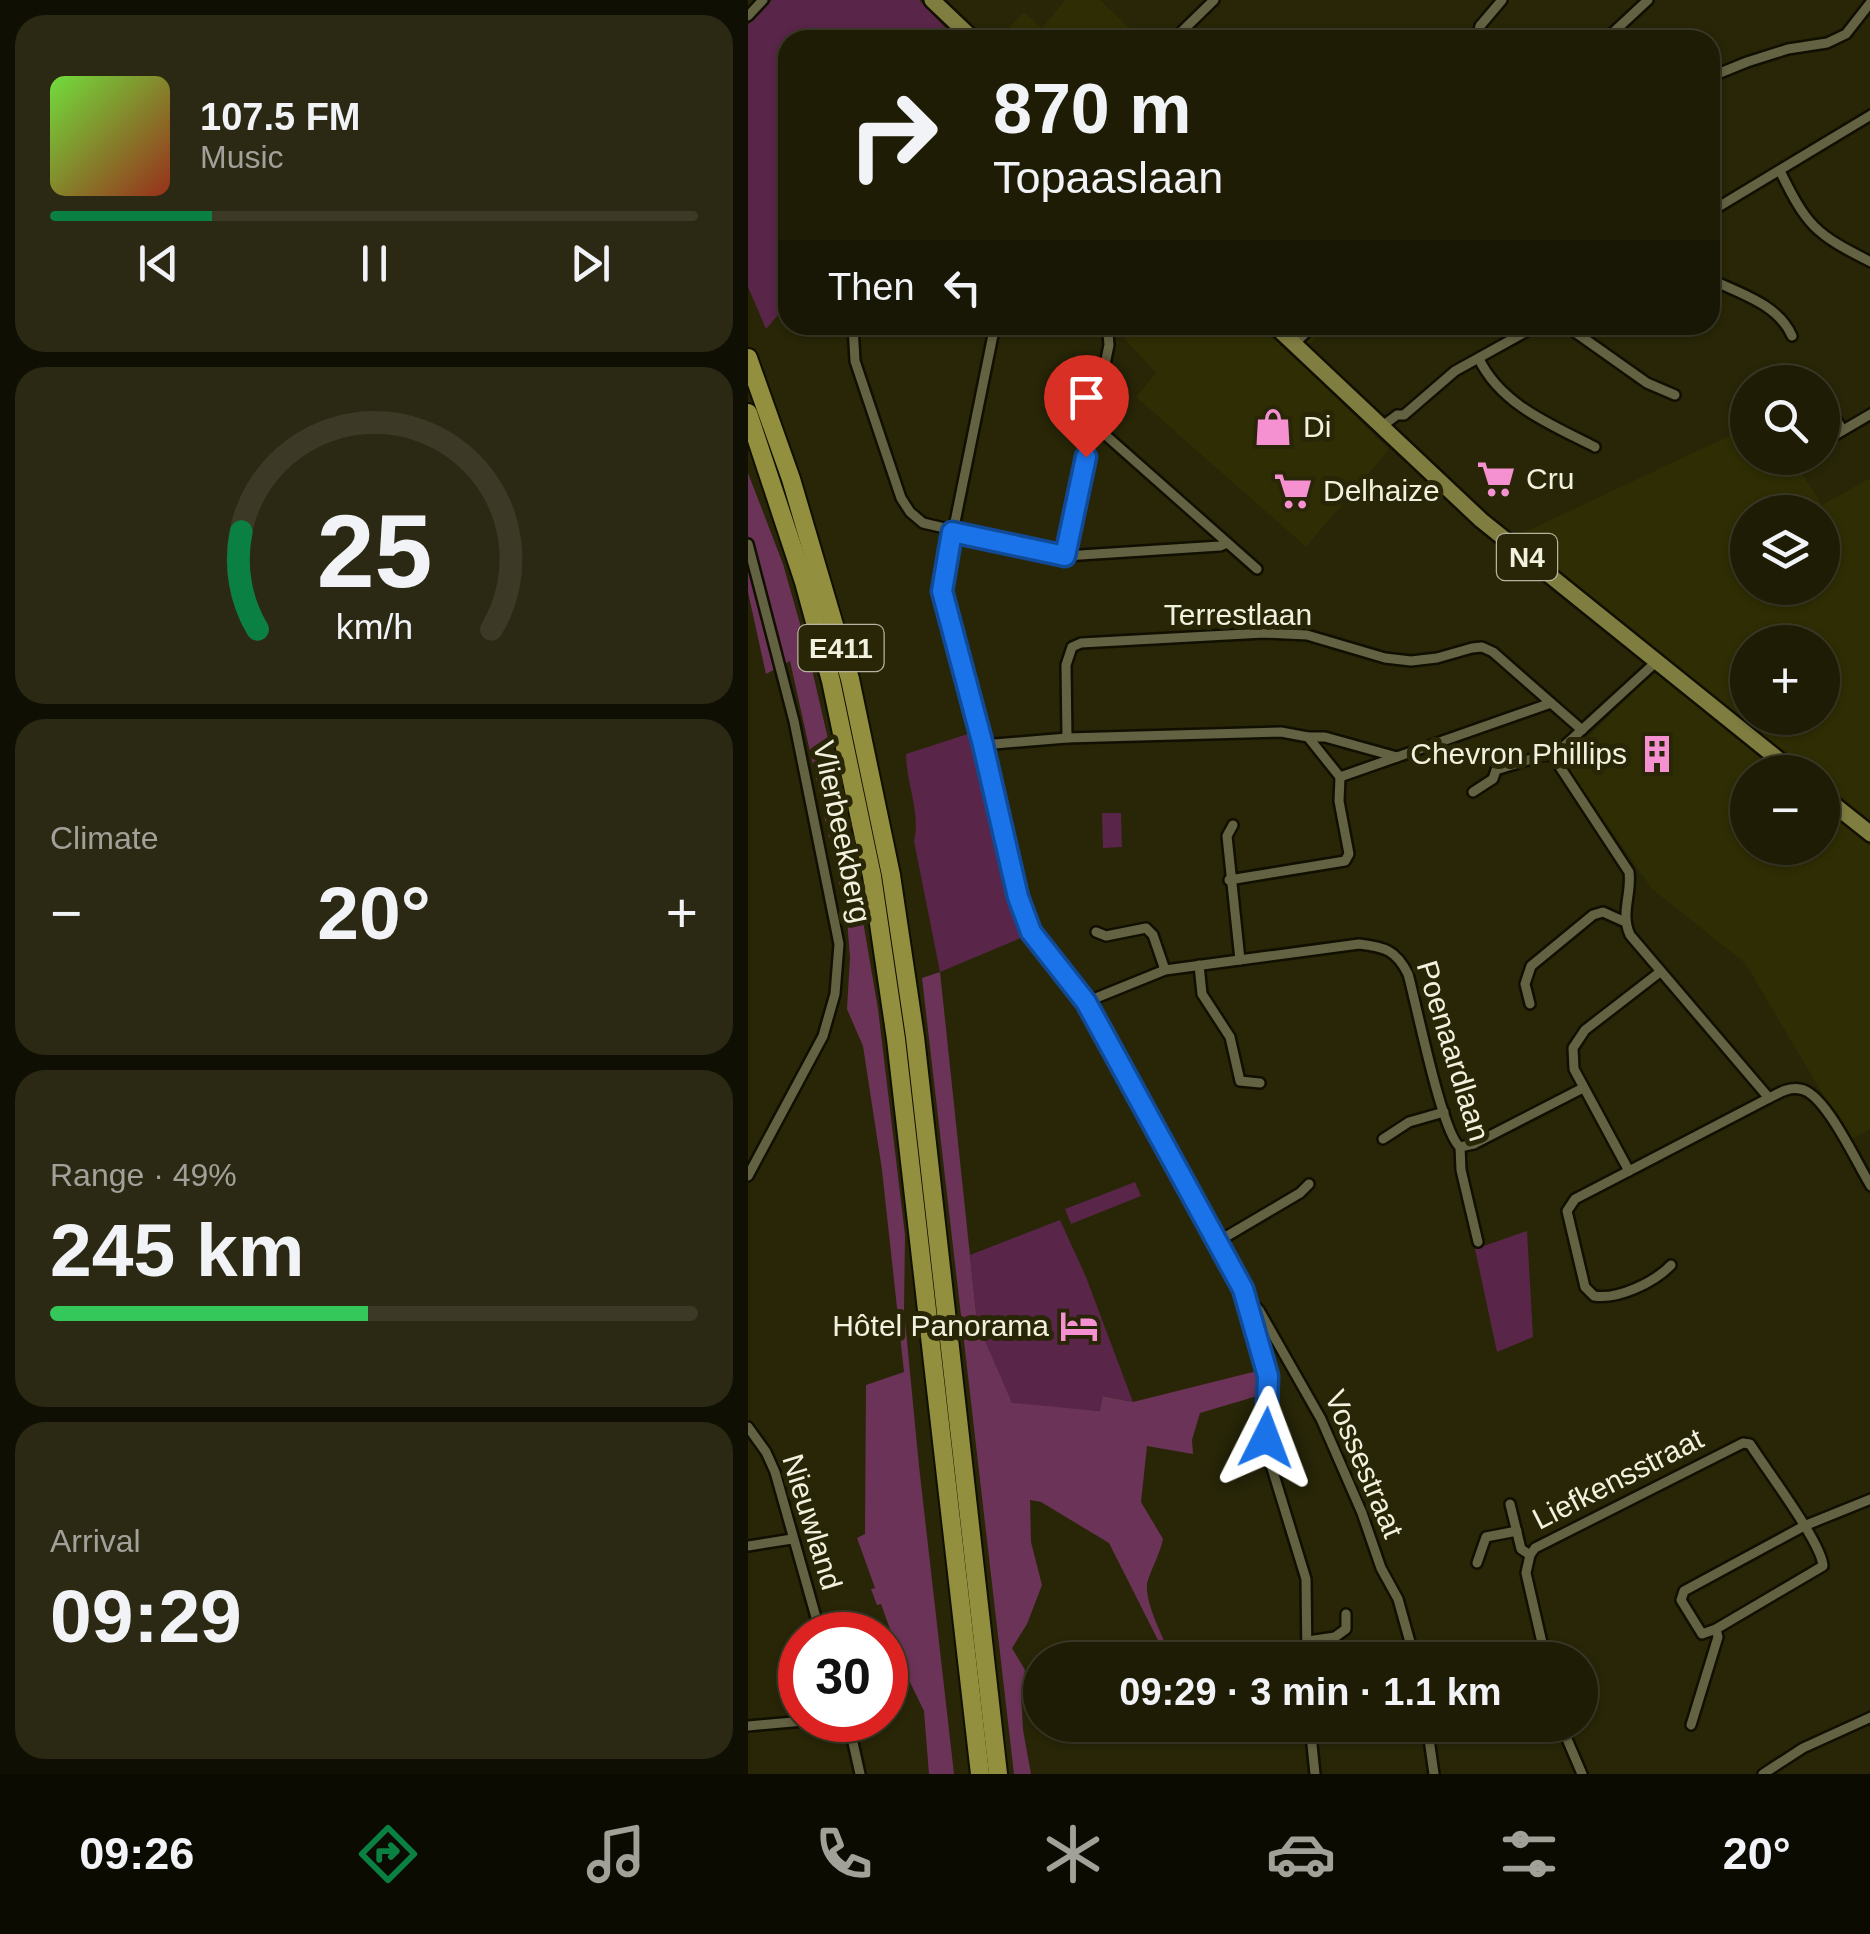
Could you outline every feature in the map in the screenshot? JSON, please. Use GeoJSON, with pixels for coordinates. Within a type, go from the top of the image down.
{"type":"FeatureCollection","features":[{"type":"Feature","properties":{"kind":"highway","name":"E411"},"geometry":{"type":"LineString","coordinates":[[748,358],[791,479],[845,662],[891,875],[915,1037],[998,1774]]}},
{"type":"Feature","properties":{"kind":"highway","name":"E411"},"geometry":{"type":"LineString","coordinates":[[748,413],[799,566],[831,681],[872,876],[896,1039],[980,1774]]}},
{"type":"Feature","properties":{"kind":"main road"},"geometry":{"type":"LineString","coordinates":[[932,0],[964,30]]}},
{"type":"Feature","properties":{"kind":"main road","name":"N4"},"geometry":{"type":"LineString","coordinates":[[1285,335],[1480,520],[1773,755]]}},
{"type":"Feature","properties":{"kind":"main road"},"geometry":{"type":"LineString","coordinates":[[1840,810],[1870,834]]}},
{"type":"Feature","properties":{"kind":"street"},"geometry":{"type":"LineString","coordinates":[[748,16],[763,0]]}},
{"type":"Feature","properties":{"kind":"street"},"geometry":{"type":"LineString","coordinates":[[1182,30],[1214,0]]}},
{"type":"Feature","properties":{"kind":"street"},"geometry":{"type":"LineString","coordinates":[[1479,30],[1502,0]]}},
{"type":"Feature","properties":{"kind":"street"},"geometry":{"type":"LineString","coordinates":[[1616,30],[1648,0]]}},
{"type":"Feature","properties":{"kind":"street"},"geometry":{"type":"LineString","coordinates":[[1720,74],[1761,58],[1827,44],[1846,34],[1870,2]]}},
{"type":"Feature","properties":{"kind":"street"},"geometry":{"type":"LineString","coordinates":[[1720,206],[1870,115]]}},
{"type":"Feature","properties":{"kind":"street"},"geometry":{"type":"LineString","coordinates":[[1780,171],[1802,215],[1817,231],[1870,262]]}},
{"type":"Feature","properties":{"kind":"street"},"geometry":{"type":"LineString","coordinates":[[1720,285],[1767,306],[1785,320],[1792,336]]}},
{"type":"Feature","properties":{"kind":"street"},"geometry":{"type":"LineString","coordinates":[[854,335],[855,361],[901,498],[924,523],[1065,556],[1227,543]]}},
{"type":"Feature","properties":{"kind":"street"},"geometry":{"type":"LineString","coordinates":[[993,335],[942,591],[1018,897],[1031,932],[1086,1002],[1246,1298],[1268,1376],[1268,1452],[1306,1579],[1308,1641],[1334,1636],[1346,1629],[1346,1614]]}},
{"type":"Feature","properties":{"kind":"street"},"geometry":{"type":"LineString","coordinates":[[1065,556],[1094,424],[1108,335]]}},
{"type":"Feature","properties":{"kind":"street"},"geometry":{"type":"LineString","coordinates":[[1294,344],[1303,335]]}},
{"type":"Feature","properties":{"kind":"street"},"geometry":{"type":"LineString","coordinates":[[1386,432],[1397,415],[1404,415],[1455,371],[1521,335]]}},
{"type":"Feature","properties":{"kind":"street"},"geometry":{"type":"LineString","coordinates":[[1580,335],[1647,382],[1676,395]]}},
{"type":"Feature","properties":{"kind":"street"},"geometry":{"type":"LineString","coordinates":[[1479,360],[1486,374],[1512,400],[1595,447]]}},
{"type":"Feature","properties":{"kind":"street"},"geometry":{"type":"LineString","coordinates":[[1840,426],[1842,429],[1870,414]]}},
{"type":"Feature","properties":{"kind":"street"},"geometry":{"type":"LineString","coordinates":[[1386,432],[1403,426],[1404,415]]}},
{"type":"Feature","properties":{"kind":"street"},"geometry":{"type":"LineString","coordinates":[[1094,424],[1257,569]]}},
{"type":"Feature","properties":{"kind":"street"},"geometry":{"type":"LineString","coordinates":[[1206,547],[1209,526]]}},
{"type":"Feature","properties":{"kind":"street","name":"Vlierbeekberg"},"geometry":{"type":"LineString","coordinates":[[748,544],[790,705],[837,922],[839,950],[835,994],[823,1036],[748,1176]]}},
{"type":"Feature","properties":{"kind":"street","name":"Terrestlaan"},"geometry":{"type":"LineString","coordinates":[[1067,738],[1066,665],[1068,653],[1082,643],[1264,634],[1307,635],[1384,658],[1411,661],[1482,647],[1494,652],[1582,730]]}},
{"type":"Feature","properties":{"kind":"street"},"geometry":{"type":"LineString","coordinates":[[1656,662],[1562,748],[1558,756],[1560,767],[1628,872],[1631,888],[1624,920],[1630,935],[1769,1098]]}},
{"type":"Feature","properties":{"kind":"street"},"geometry":{"type":"LineString","coordinates":[[1340,777],[1552,703]]}},
{"type":"Feature","properties":{"kind":"street"},"geometry":{"type":"LineString","coordinates":[[983,745],[1247,730],[1326,737],[1400,758]]}},
{"type":"Feature","properties":{"kind":"street"},"geometry":{"type":"LineString","coordinates":[[1230,880],[1345,860],[1349,854],[1339,802],[1340,777],[1308,737]]}},
{"type":"Feature","properties":{"kind":"street"},"geometry":{"type":"LineString","coordinates":[[1473,792],[1493,779],[1496,770],[1544,755],[1558,756]]}},
{"type":"Feature","properties":{"kind":"street"},"geometry":{"type":"LineString","coordinates":[[1232,825],[1227,836],[1240,960]]}},
{"type":"Feature","properties":{"kind":"street"},"geometry":{"type":"LineString","coordinates":[[1530,1004],[1526,984],[1531,966],[1593,915],[1603,912],[1624,920]]}},
{"type":"Feature","properties":{"kind":"street"},"geometry":{"type":"LineString","coordinates":[[1096,932],[1106,936],[1146,928],[1153,936],[1165,970]]}},
{"type":"Feature","properties":{"kind":"street","name":"Poenaardlaan"},"geometry":{"type":"LineString","coordinates":[[1086,1002],[1165,970],[1359,944],[1387,947],[1400,958],[1408,974],[1453,1142],[1460,1147],[1461,1170],[1478,1242]]}},
{"type":"Feature","properties":{"kind":"street"},"geometry":{"type":"LineString","coordinates":[[1198,964],[1202,994],[1230,1037],[1240,1080],[1260,1084]]}},
{"type":"Feature","properties":{"kind":"street"},"geometry":{"type":"LineString","coordinates":[[1629,1171],[1572,1062],[1573,1048],[1579,1036],[1660,972]]}},
{"type":"Feature","properties":{"kind":"street"},"geometry":{"type":"LineString","coordinates":[[1460,1147],[1474,1144],[1584,1088]]}},
{"type":"Feature","properties":{"kind":"street"},"geometry":{"type":"LineString","coordinates":[[1671,1265],[1660,1276],[1610,1296],[1594,1296],[1585,1287],[1567,1211],[1575,1199],[1769,1098],[1796,1088],[1821,1102],[1870,1186]]}},
{"type":"Feature","properties":{"kind":"street"},"geometry":{"type":"LineString","coordinates":[[1383,1139],[1409,1122],[1444,1112]]}},
{"type":"Feature","properties":{"kind":"street"},"geometry":{"type":"LineString","coordinates":[[1217,1242],[1300,1193],[1308,1184]]}},
{"type":"Feature","properties":{"kind":"street","name":"Vossestraat"},"geometry":{"type":"LineString","coordinates":[[1246,1298],[1259,1310],[1321,1419],[1381,1568],[1398,1599],[1411,1642]]}},
{"type":"Feature","properties":{"kind":"street","name":"Nieuwland"},"geometry":{"type":"LineString","coordinates":[[748,1427],[775,1472],[814,1612]]}},
{"type":"Feature","properties":{"kind":"street","name":"Liefkensstraat"},"geometry":{"type":"LineString","coordinates":[[1530,1555],[1535,1548],[1746,1443],[1804,1526]]}},
{"type":"Feature","properties":{"kind":"street"},"geometry":{"type":"LineString","coordinates":[[1804,1526],[1823,1560],[1820,1570],[1716,1630],[1702,1634],[1681,1600],[1684,1591],[1804,1526],[1870,1499]]}},
{"type":"Feature","properties":{"kind":"street"},"geometry":{"type":"LineString","coordinates":[[1510,1504],[1521,1549],[1530,1555],[1526,1573],[1542,1642]]}},
{"type":"Feature","properties":{"kind":"street"},"geometry":{"type":"LineString","coordinates":[[1477,1563],[1486,1538],[1516,1530]]}},
{"type":"Feature","properties":{"kind":"street"},"geometry":{"type":"LineString","coordinates":[[748,1546],[792,1538]]}},
{"type":"Feature","properties":{"kind":"street"},"geometry":{"type":"LineString","coordinates":[[1690,1725],[1718,1637],[1716,1630]]}},
{"type":"Feature","properties":{"kind":"street"},"geometry":{"type":"LineString","coordinates":[[1762,1774],[1803,1748],[1870,1718]]}},
{"type":"Feature","properties":{"kind":"street"},"geometry":{"type":"LineString","coordinates":[[748,1726],[778,1723]]}},
{"type":"Feature","properties":{"kind":"street"},"geometry":{"type":"LineString","coordinates":[[853,1742],[860,1774]]}},
{"type":"Feature","properties":{"kind":"street"},"geometry":{"type":"LineString","coordinates":[[1311,1742],[1314,1774]]}},
{"type":"Feature","properties":{"kind":"street"},"geometry":{"type":"LineString","coordinates":[[1430,1742],[1434,1774]]}},
{"type":"Feature","properties":{"kind":"street"},"geometry":{"type":"LineString","coordinates":[[1568,1742],[1582,1774]]}},
{"type":"Feature","properties":{"kind":"shaded area"},"geometry":{"type":"Polygon","coordinates":[[[772,0],[919,0],[948,30],[778,30],[778,315],[766,329],[748,287],[748,25],[772,0]]]}},
{"type":"Feature","properties":{"kind":"shaded area"},"geometry":{"type":"Polygon","coordinates":[[[1065,0],[1100,0],[1130,29],[1007,30],[1024,12],[1042,28],[1065,0]]]}},
{"type":"Feature","properties":{"kind":"shaded area"},"geometry":{"type":"Polygon","coordinates":[[[1121,335],[1319,335],[1296,357],[1389,450],[1306,547],[1136,397],[1156,373],[1121,335]]]}},
{"type":"Feature","properties":{"kind":"shaded area"},"geometry":{"type":"Polygon","coordinates":[[[1730,435],[1730,475],[1803,475],[1816,495],[1730,495],[1730,605],[1840,605],[1840,495],[1870,478],[1870,825],[1840,801],[1840,755],[1784,755],[1759,735],[1840,735],[1840,625],[1730,625],[1730,712],[1512,538],[1730,435]]]}},
{"type":"Feature","properties":{"kind":"shaded area"},"geometry":{"type":"Polygon","coordinates":[[[748,473],[783,564],[808,652],[843,804],[878,1009],[905,1235],[904,1310],[954,1774],[929,1774],[924,1711],[908,1678],[908,1612],[884,1612],[881,1604],[877,1605],[857,1538],[865,1534],[866,1385],[904,1372],[882,1170],[863,1046],[847,1009],[847,919],[790,661],[766,674],[748,592],[748,473]]]}},
{"type":"Feature","properties":{"kind":"shaded area"},"geometry":{"type":"Polygon","coordinates":[[[1654,671],[1758,755],[1730,755],[1730,865],[1840,865],[1840,822],[1870,846],[1870,1129],[1850,1140],[1745,963],[1652,889],[1563,762],[1654,671]]]}},
{"type":"Feature","properties":{"kind":"shaded area"},"geometry":{"type":"Polygon","coordinates":[[[977,731],[1028,935],[940,972],[914,841],[916,820],[906,754],[977,731]]]}},
{"type":"Feature","properties":{"kind":"shaded area"},"geometry":{"type":"Polygon","coordinates":[[[1102,813],[1121,813],[1122,847],[1103,848],[1102,813]]]}},
{"type":"Feature","properties":{"kind":"shaded area"},"geometry":{"type":"Polygon","coordinates":[[[940,972],[977,1322],[1012,1403],[1100,1411],[1103,1396],[1133,1402],[1261,1370],[1264,1394],[1200,1413],[1192,1440],[1193,1454],[1147,1446],[1141,1502],[1163,1539],[1147,1592],[1165,1642],[1159,1642],[1109,1543],[1041,1502],[1030,1500],[1031,1542],[1042,1585],[1027,1624],[1012,1648],[1023,1667],[1023,1742],[1031,1774],[1014,1774],[922,978],[940,972]]]}},
{"type":"Feature","properties":{"kind":"shaded area"},"geometry":{"type":"Polygon","coordinates":[[[1135,1182],[1141,1196],[1071,1224],[1065,1209],[1135,1182]]]}},
{"type":"Feature","properties":{"kind":"shaded area"},"geometry":{"type":"Polygon","coordinates":[[[1060,1220],[1133,1402],[1104,1396],[1101,1411],[1012,1404],[977,1322],[970,1255],[1060,1220]]]}},
{"type":"Feature","properties":{"kind":"shaded area"},"geometry":{"type":"Polygon","coordinates":[[[1527,1231],[1533,1337],[1497,1352],[1475,1249],[1527,1231]]]}},
{"type":"Feature","properties":{"kind":"place","name":"Di"},"geometry":{"type":"Point","coordinates":[1273,427]}},
{"type":"Feature","properties":{"kind":"place","name":"Cru"},"geometry":{"type":"Point","coordinates":[1496,479]}},
{"type":"Feature","properties":{"kind":"place","name":"Delhaize"},"geometry":{"type":"Point","coordinates":[1293,491]}},
{"type":"Feature","properties":{"kind":"place","name":"Chevron Phillips"},"geometry":{"type":"Point","coordinates":[1657,754]}},
{"type":"Feature","properties":{"kind":"place","name":"Hôtel Panorama"},"geometry":{"type":"Point","coordinates":[1079,1326]}},
{"type":"Feature","properties":{"kind":"route"},"geometry":{"type":"LineString","coordinates":[[1086,457],[1065,556],[952,532],[942,591],[1018,897],[1031,932],[1086,1002],[1243,1289],[1268,1376],[1266,1438]]}}]}
